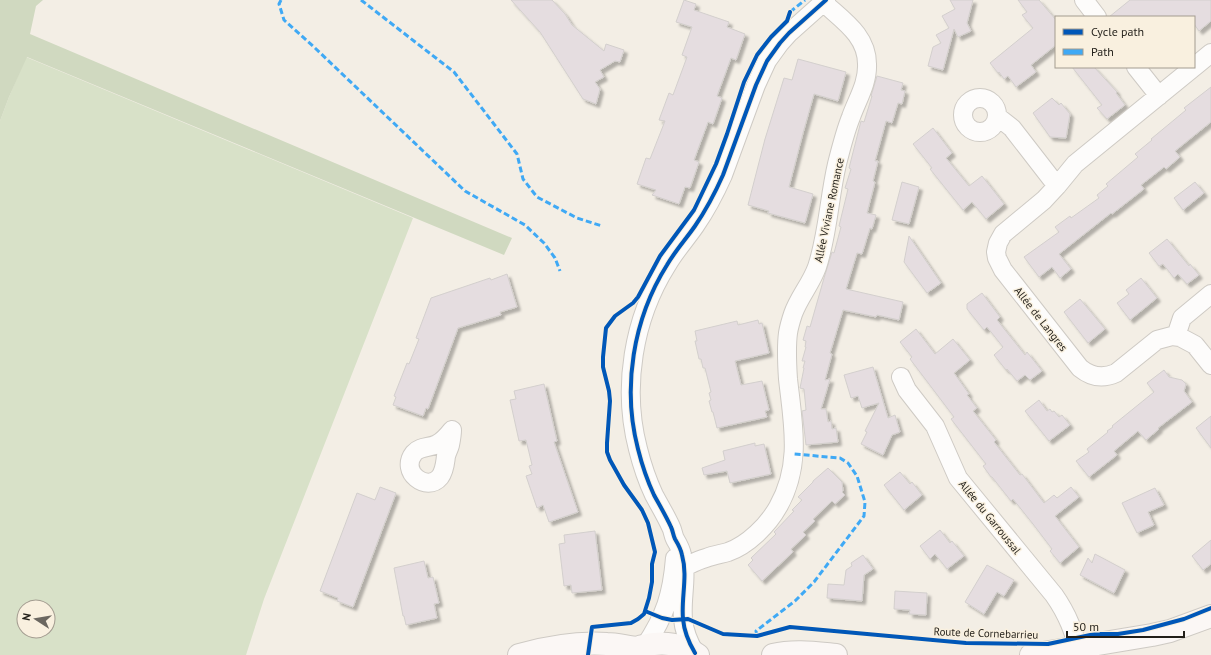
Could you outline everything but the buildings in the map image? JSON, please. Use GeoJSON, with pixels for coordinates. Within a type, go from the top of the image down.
{"type":"FeatureCollection","features":[{"type":"Feature","properties":{"kind":"main road","name":"Route de Cornebarrieu"},"geometry":{"type":"LineString","coordinates":[[1031,655],[1079,652],[1170,631],[1211,616]]}},
{"type":"Feature","properties":{"kind":"main road"},"geometry":{"type":"LineString","coordinates":[[1109,655],[1136,650],[1172,640],[1211,625]]}},
{"type":"Feature","properties":{"kind":"main road"},"geometry":{"type":"LineString","coordinates":[[519,655],[552,647],[590,644],[608,644],[636,650],[661,644],[673,644],[697,654]]}},
{"type":"Feature","properties":{"kind":"main road"},"geometry":{"type":"LineString","coordinates":[[772,655],[793,652],[808,652],[836,655]]}},
{"type":"Feature","properties":{"kind":"street"},"geometry":{"type":"LineString","coordinates":[[636,650],[659,624],[668,602],[676,548],[672,529],[648,479],[635,434],[631,402],[631,385],[636,340],[646,309],[658,281],[674,254],[704,213],[717,188],[756,85],[767,61],[780,43],[817,3]]}},
{"type":"Feature","properties":{"kind":"street","name":"Allée Viviane Romance"},"geometry":{"type":"LineString","coordinates":[[684,567],[737,548],[761,529],[779,506],[791,475],[795,449],[787,369],[788,334],[793,314],[813,278],[819,262],[837,164],[851,117],[865,81],[867,69],[865,48],[859,37],[854,31],[817,3]]}},
{"type":"Feature","properties":{"kind":"street","name":"Allée de Langres"},"geometry":{"type":"LineString","coordinates":[[1195,66],[1211,52]]}},
{"type":"Feature","properties":{"kind":"street"},"geometry":{"type":"LineString","coordinates":[[1137,68],[1159,96]]}},
{"type":"Feature","properties":{"kind":"street","name":"Allée de Langres"},"geometry":{"type":"LineString","coordinates":[[1176,336],[1158,340],[1112,375],[1096,376],[1087,373],[1080,368],[1003,270],[997,258],[996,252],[1002,234],[1044,200],[1075,164],[1193,68]]}},
{"type":"Feature","properties":{"kind":"street"},"geometry":{"type":"LineString","coordinates":[[998,117],[1012,128],[1057,186]]}},
{"type":"Feature","properties":{"kind":"street"},"geometry":{"type":"LineString","coordinates":[[1211,294],[1182,318],[1176,336],[1194,344],[1211,365]]}},
{"type":"Feature","properties":{"kind":"street","name":"Allée du Garroussal"},"geometry":{"type":"LineString","coordinates":[[901,377],[907,390],[934,426],[958,478],[1054,595],[1074,631],[1079,652]]}},
{"type":"Feature","properties":{"kind":"street"},"geometry":{"type":"LineString","coordinates":[[674,537],[682,555],[684,567],[683,619],[691,647],[697,654]]}},
{"type":"Feature","properties":{"kind":"green space"},"geometry":{"type":"Polygon","coordinates":[[[0,0],[43,0],[36,6],[30,34],[512,238],[504,255],[27,57],[0,121],[0,0]]]}},
{"type":"Feature","properties":{"kind":"green space"},"geometry":{"type":"Polygon","coordinates":[[[26,57],[413,218],[264,599],[246,655],[0,655],[0,121],[26,57]]]}},
{"type":"Feature","properties":{"kind":"marked path"},"geometry":{"type":"LineString","coordinates":[[281,0],[279,4],[284,20],[465,191],[525,225],[544,243],[555,258],[560,271]]}},
{"type":"Feature","properties":{"kind":"marked path"},"geometry":{"type":"LineString","coordinates":[[361,0],[454,72],[517,154],[523,179],[537,197],[577,218],[602,226]]}},
{"type":"Feature","properties":{"kind":"marked path"},"geometry":{"type":"LineString","coordinates":[[790,12],[805,0]]}},
{"type":"Feature","properties":{"kind":"marked path"},"geometry":{"type":"LineString","coordinates":[[757,636],[756,631],[795,601],[814,582],[864,516],[865,502],[857,476],[848,463],[840,458],[794,454]]}},
{"type":"Feature","properties":{"kind":"cycle path"},"geometry":{"type":"LineString","coordinates":[[695,653],[687,636],[684,623],[684,563],[682,553],[674,538],[672,528],[651,489],[638,449],[633,426],[631,378],[634,354],[646,308],[655,286],[670,260],[707,208],[717,188],[756,85],[767,61],[789,33],[826,0]]}},
{"type":"Feature","properties":{"kind":"cycle path"},"geometry":{"type":"LineString","coordinates":[[588,655],[592,627],[631,623],[644,614],[652,582],[652,564],[655,552],[648,523],[642,510],[624,485],[607,452],[610,401],[603,367],[606,328],[615,316],[633,303],[638,297],[660,256],[694,210],[716,164],[744,82],[757,55],[771,37],[787,21],[790,12]]}},
{"type":"Feature","properties":{"kind":"cycle path"},"geometry":{"type":"LineString","coordinates":[[645,611],[662,618],[672,620],[688,619],[723,634],[757,636],[790,627],[966,643],[1048,644],[1095,634],[1118,634],[1143,630],[1184,619],[1211,608]]}}]}
